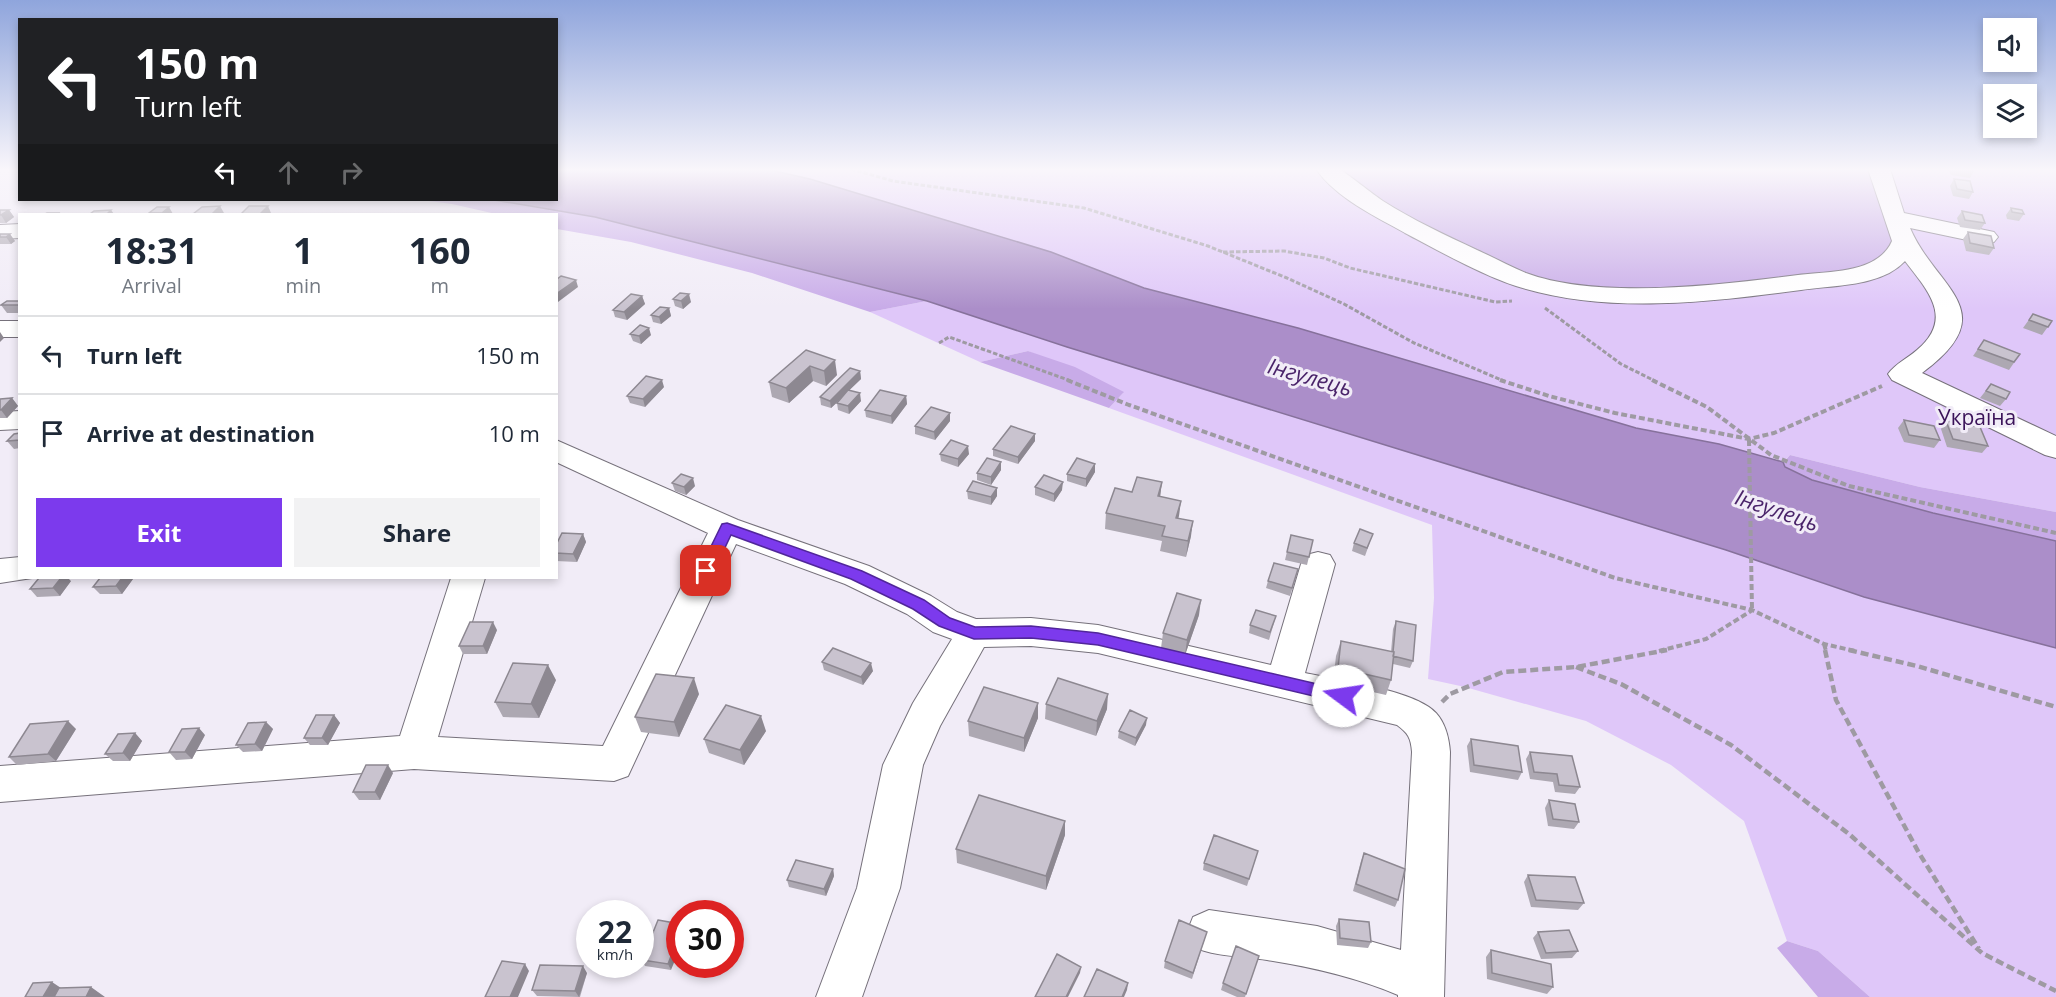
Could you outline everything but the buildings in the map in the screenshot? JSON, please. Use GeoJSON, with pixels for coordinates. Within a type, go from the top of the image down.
{"type":"FeatureCollection","features":[{"type":"Feature","properties":{"kind":"street"},"geometry":{"type":"LineString","coordinates":[[1394,216],[1435,239],[1526,281],[1566,291],[1600,294],[1695,293],[1814,281],[1876,269],[1900,252],[1900,230]]}},
{"type":"Feature","properties":{"kind":"street"},"geometry":{"type":"LineString","coordinates":[[1895,216],[1900,230],[1923,271],[1940,291],[1950,313],[1946,337],[1924,359],[1902,374]]}},
{"type":"Feature","properties":{"kind":"street"},"geometry":{"type":"LineString","coordinates":[[1900,230],[1986,237]]}},
{"type":"Feature","properties":{"kind":"street"},"geometry":{"type":"LineString","coordinates":[[0,232],[18,231]]}},
{"type":"Feature","properties":{"kind":"street"},"geometry":{"type":"LineString","coordinates":[[0,329],[18,329]]}},
{"type":"Feature","properties":{"kind":"street"},"geometry":{"type":"LineString","coordinates":[[1902,374],[2056,448]]}},
{"type":"Feature","properties":{"kind":"street"},"geometry":{"type":"LineString","coordinates":[[0,421],[18,420]]}},
{"type":"Feature","properties":{"kind":"street"},"geometry":{"type":"LineString","coordinates":[[558,451],[727,528],[856,575],[919,604],[945,622],[974,633],[1031,632],[1098,639],[1284,681],[1407,712],[1425,724],[1430,736],[1431,753],[1420,989],[1360,957],[1257,936],[1209,932]]}},
{"type":"Feature","properties":{"kind":"street"},"geometry":{"type":"LineString","coordinates":[[0,784],[414,752],[614,764],[727,528]]}},
{"type":"Feature","properties":{"kind":"street"},"geometry":{"type":"LineString","coordinates":[[1284,681],[1318,564]]}},
{"type":"Feature","properties":{"kind":"street"},"geometry":{"type":"LineString","coordinates":[[0,571],[18,569]]}},
{"type":"Feature","properties":{"kind":"street"},"geometry":{"type":"LineString","coordinates":[[414,752],[468,579]]}},
{"type":"Feature","properties":{"kind":"street"},"geometry":{"type":"LineString","coordinates":[[839,997],[864,936],[878,888],[888,850],[902,768],[920,727],[974,633]]}},
{"type":"Feature","properties":{"kind":"path"},"geometry":{"type":"LineString","coordinates":[[1108,216],[1222,252],[1344,303],[1413,344],[1483,374],[1550,396],[1615,413],[1749,439],[1774,433],[1812,418],[1894,380],[1902,374]]}},
{"type":"Feature","properties":{"kind":"path"},"geometry":{"type":"LineString","coordinates":[[1222,252],[1284,251],[1314,256],[1360,270],[1495,302],[1515,301]]}},
{"type":"Feature","properties":{"kind":"path"},"geometry":{"type":"LineString","coordinates":[[1542,306],[1555,318],[1621,364],[1707,407],[1771,455],[1849,486],[2056,533]]}},
{"type":"Feature","properties":{"kind":"path"},"geometry":{"type":"LineString","coordinates":[[939,344],[949,337],[1025,363],[1140,409],[1615,578],[1752,610],[1824,644],[1928,669],[2056,707]]}},
{"type":"Feature","properties":{"kind":"path"},"geometry":{"type":"LineString","coordinates":[[1749,439],[1752,610]]}},
{"type":"Feature","properties":{"kind":"path"},"geometry":{"type":"LineString","coordinates":[[1430,736],[1435,709],[1450,694],[1503,672],[1576,667],[1672,649],[1706,639],[1752,610]]}},
{"type":"Feature","properties":{"kind":"path"},"geometry":{"type":"LineString","coordinates":[[1824,644],[1836,700],[1918,853],[1982,953]]}},
{"type":"Feature","properties":{"kind":"path"},"geometry":{"type":"LineString","coordinates":[[1576,667],[1621,684],[1731,745],[1849,834],[1982,953],[2056,992]]}},
{"type":"Feature","properties":{"kind":"green space","name":"Україна"},"geometry":{"type":"Polygon","coordinates":[[[813,216],[2056,216],[2056,512],[1920,487],[1790,455],[1783,462],[1739,450],[1741,464],[813,216]]]}},
{"type":"Feature","properties":{"kind":"green space"},"geometry":{"type":"Polygon","coordinates":[[[927,301],[1067,347],[1726,550],[1864,597],[2056,648],[2056,997],[1870,997],[1818,951],[1787,941],[1744,821],[1671,765],[1586,721],[1428,679],[1434,598],[1432,525],[1109,408],[1123,393],[1028,351],[980,362],[870,312],[927,301]]]}},
{"type":"Feature","properties":{"kind":"shaded area"},"geometry":{"type":"Polygon","coordinates":[[[558,216],[595,217],[927,301],[870,312],[752,273],[631,242],[558,229],[558,216]]]}},
{"type":"Feature","properties":{"kind":"shaded area"},"geometry":{"type":"Polygon","coordinates":[[[1406,216],[1891,216],[1900,252],[1852,275],[1600,294],[1501,271],[1406,216]]]}},
{"type":"Feature","properties":{"kind":"shaded area"},"geometry":{"type":"Polygon","coordinates":[[[1028,351],[1075,367],[1124,392],[1109,408],[980,362],[1028,351]]]}},
{"type":"Feature","properties":{"kind":"shaded area"},"geometry":{"type":"Polygon","coordinates":[[[1790,455],[1920,487],[2056,512],[2056,541],[1933,513],[1811,480],[1785,467],[1783,463],[1790,455]]]}},
{"type":"Feature","properties":{"kind":"shaded area"},"geometry":{"type":"Polygon","coordinates":[[[1787,941],[1818,951],[1870,997],[1818,997],[1777,948],[1787,941]]]}},
{"type":"Feature","properties":{"kind":"water","name":"Інгулець"},"geometry":{"type":"Polygon","coordinates":[[[586,216],[931,216],[1051,252],[1144,288],[1298,328],[1636,428],[1719,444],[1783,462],[1785,467],[1812,480],[1933,513],[2056,541],[2056,648],[1864,597],[1726,550],[1067,347],[927,301],[586,216]]]}},
{"type":"Feature","properties":{"kind":"route"},"geometry":{"type":"LineString","coordinates":[[706,571],[727,528],[856,575],[919,604],[945,622],[974,633],[1031,632],[1098,639],[1343,696]]}}]}
